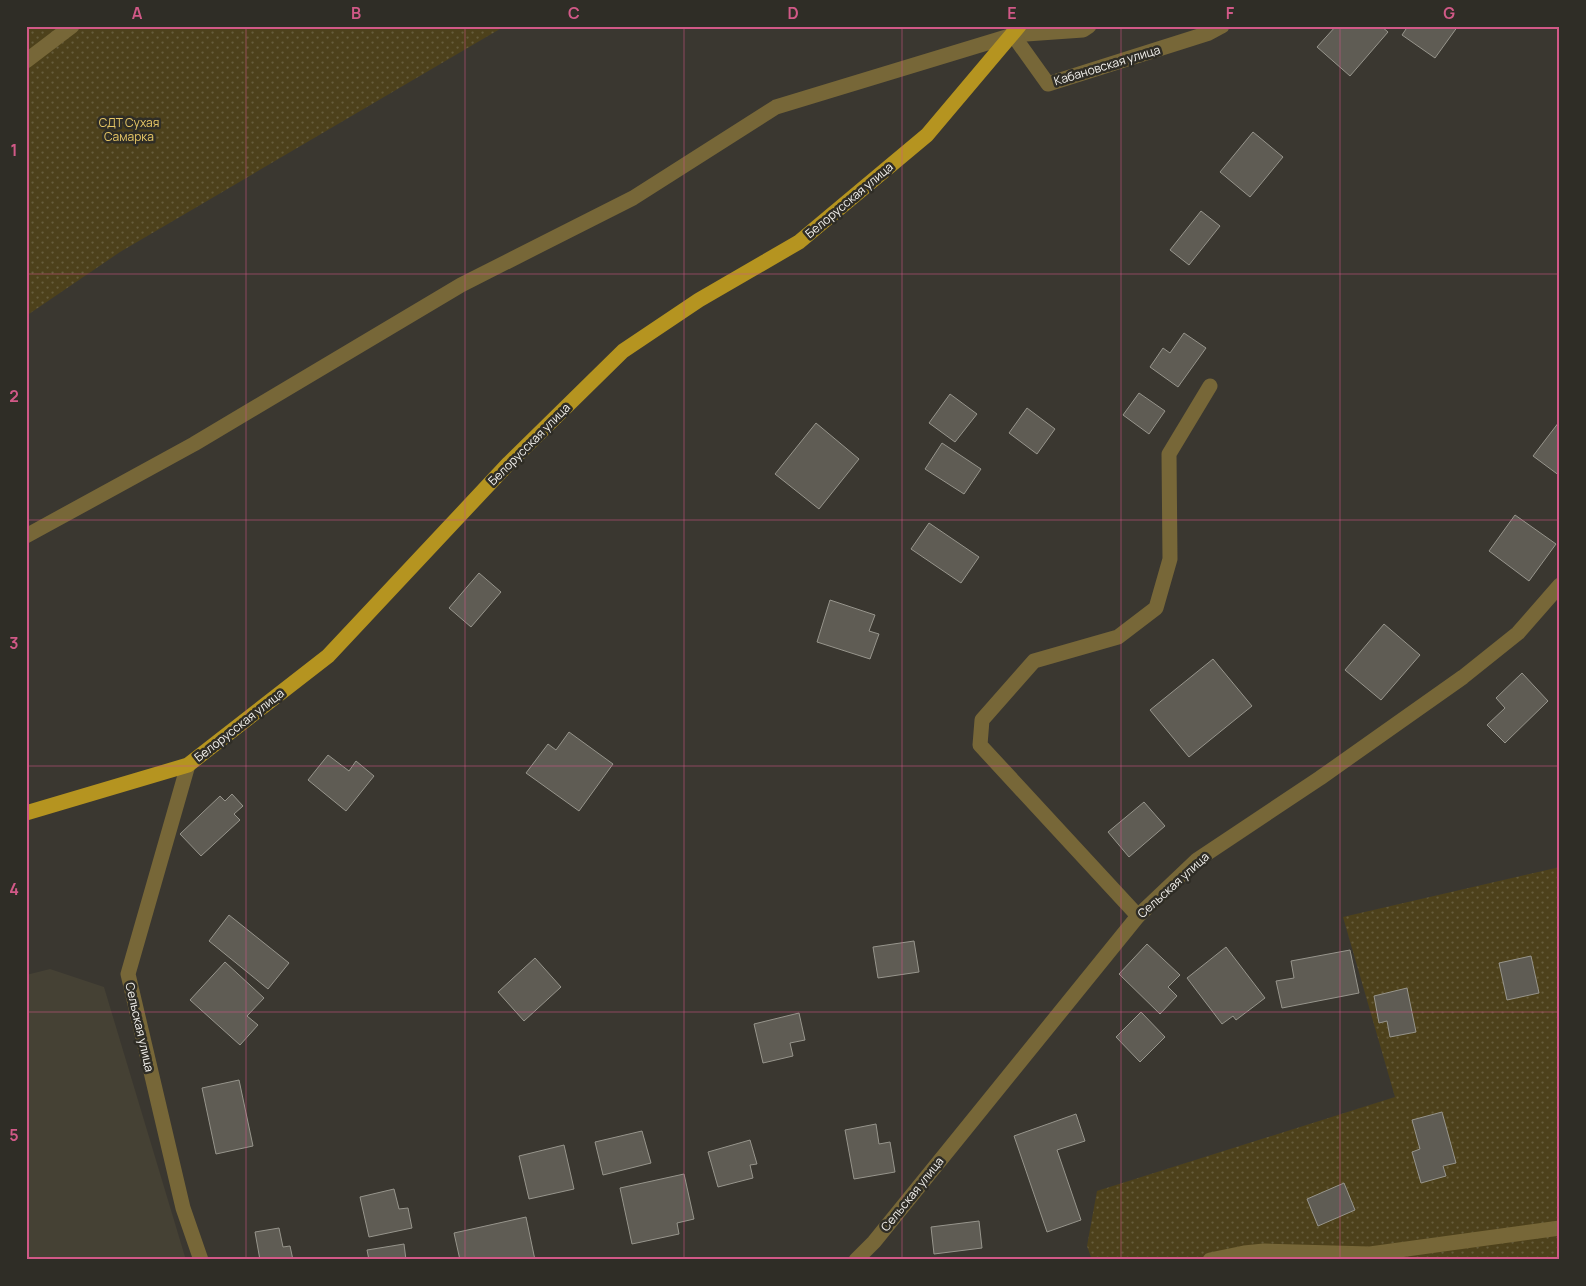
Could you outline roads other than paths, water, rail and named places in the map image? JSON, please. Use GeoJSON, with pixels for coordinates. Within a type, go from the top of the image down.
{"type":"FeatureCollection","features":[{"type":"Feature","properties":{"kind":"main road","name":"Белорусская улица"},"geometry":{"type":"LineString","coordinates":[[26,813],[188,765],[328,656],[509,463],[623,351],[699,300],[799,242],[927,135],[1016,30]]}},
{"type":"Feature","properties":{"kind":"street"},"geometry":{"type":"LineString","coordinates":[[26,61],[72,26]]}},
{"type":"Feature","properties":{"kind":"street"},"geometry":{"type":"LineString","coordinates":[[26,536],[194,444],[461,285],[633,198],[776,107],[1016,30],[1083,30],[1089,26]]}},
{"type":"Feature","properties":{"kind":"street","name":"Кабановская улица"},"geometry":{"type":"LineString","coordinates":[[1016,30],[1048,84],[1209,33],[1222,26]]}},
{"type":"Feature","properties":{"kind":"street"},"geometry":{"type":"LineString","coordinates":[[1138,916],[980,745],[982,720],[1034,661],[1118,637],[1156,608],[1170,559],[1169,454],[1210,386]]}},
{"type":"Feature","properties":{"kind":"street","name":"Сельская улица"},"geometry":{"type":"LineString","coordinates":[[856,1260],[874,1242],[1138,916],[1197,860],[1320,778],[1463,677],[1518,633],[1560,585]]}},
{"type":"Feature","properties":{"kind":"street","name":"Сельская улица"},"geometry":{"type":"LineString","coordinates":[[188,765],[128,974],[183,1208],[201,1260]]}},
{"type":"Feature","properties":{"kind":"street"},"geometry":{"type":"LineString","coordinates":[[1210,1260],[1264,1251],[1370,1254],[1560,1228]]}},
{"type":"Feature","properties":{"kind":"park label","name":"СДТ Сухая Самарка"},"geometry":{"type":"Point","coordinates":[129,129]}}]}
